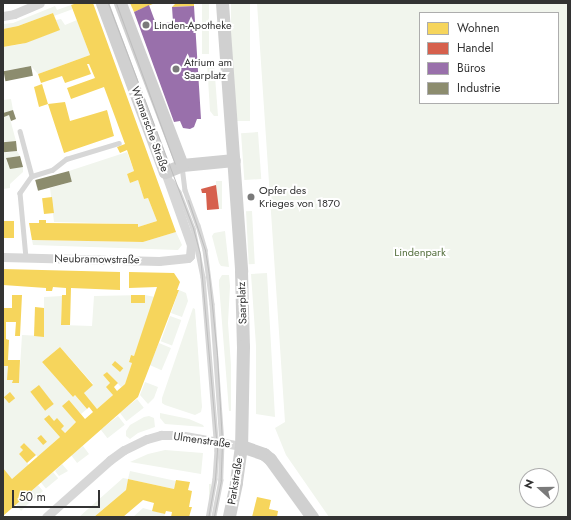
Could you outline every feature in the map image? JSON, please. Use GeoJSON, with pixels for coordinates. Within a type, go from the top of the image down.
{"type":"FeatureCollection","features":[{"type":"Feature","properties":{"kind":"street"},"geometry":{"type":"LineString","coordinates":[[3,16],[14,14],[40,3]]}},
{"type":"Feature","properties":{"kind":"street","name":"Wismarsche Straße"},"geometry":{"type":"LineString","coordinates":[[102,3],[166,172],[191,245],[190,256]]}},
{"type":"Feature","properties":{"kind":"street","name":"Wismarsche Straße"},"geometry":{"type":"LineString","coordinates":[[120,3],[182,165],[234,160]]}},
{"type":"Feature","properties":{"kind":"street","name":"Saarplatz"},"geometry":{"type":"LineString","coordinates":[[222,3],[234,160],[243,346],[241,446]]}},
{"type":"Feature","properties":{"kind":"street"},"geometry":{"type":"LineString","coordinates":[[166,172],[182,165]]}},
{"type":"Feature","properties":{"kind":"street","name":"Neubramowstraße"},"geometry":{"type":"LineString","coordinates":[[3,257],[172,261],[190,256]]}},
{"type":"Feature","properties":{"kind":"street","name":"Ulmenstraße"},"geometry":{"type":"LineString","coordinates":[[46,517],[110,460],[135,445],[161,435],[179,435],[241,446]]}},
{"type":"Feature","properties":{"kind":"street"},"geometry":{"type":"LineString","coordinates":[[241,446],[264,454],[270,458],[312,517]]}},
{"type":"Feature","properties":{"kind":"street","name":"Parkstraße"},"geometry":{"type":"LineString","coordinates":[[229,517],[236,483],[241,446]]}},
{"type":"Feature","properties":{"kind":"lane"},"geometry":{"type":"LineString","coordinates":[[20,132],[32,176]]}},
{"type":"Feature","properties":{"kind":"lane"},"geometry":{"type":"LineString","coordinates":[[26,258],[20,193],[32,176],[52,170],[66,158],[119,143]]}},
{"type":"Feature","properties":{"kind":"lane"},"geometry":{"type":"LineString","coordinates":[[182,165],[185,190],[198,225],[210,276],[221,480],[214,517]]}},
{"type":"Feature","properties":{"kind":"lane"},"geometry":{"type":"LineString","coordinates":[[166,172],[179,192],[193,228],[200,255],[219,441],[215,479],[208,517]]}},
{"type":"Feature","properties":{"kind":"green space"},"geometry":{"type":"Polygon","coordinates":[[[202,3],[209,3],[209,54],[202,54],[202,3]]]}},
{"type":"Feature","properties":{"kind":"green space"},"geometry":{"type":"Polygon","coordinates":[[[231,3],[250,3],[250,121],[231,121],[231,3]]]}},
{"type":"Feature","properties":{"kind":"green space","name":"Lindenpark"},"geometry":{"type":"Polygon","coordinates":[[[257,3],[568,3],[568,517],[329,517],[286,455],[275,428],[285,422],[257,3]]]}},
{"type":"Feature","properties":{"kind":"green space"},"geometry":{"type":"Polygon","coordinates":[[[71,5],[73,9],[54,16],[53,13],[18,26],[3,29],[3,24],[13,23],[55,6],[57,10],[71,5]]]}},
{"type":"Feature","properties":{"kind":"green space"},"geometry":{"type":"Polygon","coordinates":[[[61,19],[65,25],[77,20],[90,55],[38,74],[31,66],[3,71],[3,47],[22,44],[59,30],[56,20],[61,19]]]}},
{"type":"Feature","properties":{"kind":"green space"},"geometry":{"type":"Polygon","coordinates":[[[207,63],[214,63],[218,116],[214,116],[210,111],[207,63]]]}},
{"type":"Feature","properties":{"kind":"green space"},"geometry":{"type":"Polygon","coordinates":[[[11,99],[13,110],[3,113],[3,100],[11,99]]]}},
{"type":"Feature","properties":{"kind":"green space"},"geometry":{"type":"Polygon","coordinates":[[[3,113],[4,117],[9,115],[16,141],[3,142],[3,113]]]}},
{"type":"Feature","properties":{"kind":"green space"},"geometry":{"type":"Polygon","coordinates":[[[258,132],[261,179],[244,180],[241,133],[258,132]]]}},
{"type":"Feature","properties":{"kind":"green space"},"geometry":{"type":"Polygon","coordinates":[[[3,145],[4,153],[17,151],[20,156],[6,158],[7,163],[23,167],[23,172],[10,184],[10,188],[3,189],[3,145]]]}},
{"type":"Feature","properties":{"kind":"green space"},"geometry":{"type":"Polygon","coordinates":[[[127,152],[134,171],[127,174],[130,183],[138,180],[144,199],[148,198],[157,221],[138,227],[138,224],[54,222],[50,188],[71,182],[69,171],[127,152]]]}},
{"type":"Feature","properties":{"kind":"green space"},"geometry":{"type":"Polygon","coordinates":[[[216,181],[222,181],[222,209],[216,209],[216,181]]]}},
{"type":"Feature","properties":{"kind":"green space"},"geometry":{"type":"Polygon","coordinates":[[[246,211],[252,211],[255,264],[249,264],[246,211]]]}},
{"type":"Feature","properties":{"kind":"green space"},"geometry":{"type":"Polygon","coordinates":[[[225,231],[229,267],[221,266],[219,263],[212,236],[214,233],[225,231]]]}},
{"type":"Feature","properties":{"kind":"green space"},"geometry":{"type":"Polygon","coordinates":[[[176,232],[182,245],[178,250],[33,245],[32,240],[143,242],[176,232]]]}},
{"type":"Feature","properties":{"kind":"green space"},"geometry":{"type":"Polygon","coordinates":[[[267,273],[275,417],[256,414],[256,346],[251,274],[267,273]]]}},
{"type":"Feature","properties":{"kind":"green space"},"geometry":{"type":"Polygon","coordinates":[[[222,275],[229,275],[230,286],[228,323],[231,365],[231,411],[229,411],[219,285],[219,280],[222,275]]]}},
{"type":"Feature","properties":{"kind":"green space"},"geometry":{"type":"Polygon","coordinates":[[[179,290],[186,293],[188,301],[182,317],[171,313],[179,290]]]}},
{"type":"Feature","properties":{"kind":"green space"},"geometry":{"type":"Polygon","coordinates":[[[145,295],[155,297],[134,356],[131,355],[129,361],[132,363],[125,384],[121,387],[107,372],[103,375],[110,383],[113,395],[97,409],[84,393],[93,384],[60,347],[42,362],[73,397],[75,395],[87,409],[81,414],[69,400],[76,422],[38,457],[24,443],[20,447],[23,450],[19,454],[29,465],[12,479],[3,468],[3,366],[8,366],[8,380],[13,380],[13,383],[19,383],[22,335],[44,336],[44,297],[62,296],[61,325],[92,326],[94,296],[145,295]]]}},
{"type":"Feature","properties":{"kind":"green space"},"geometry":{"type":"Polygon","coordinates":[[[193,308],[195,309],[202,407],[201,412],[195,415],[162,403],[162,398],[193,308]]]}},
{"type":"Feature","properties":{"kind":"green space"},"geometry":{"type":"Polygon","coordinates":[[[170,316],[181,320],[172,345],[161,341],[170,316]]]}},
{"type":"Feature","properties":{"kind":"green space"},"geometry":{"type":"Polygon","coordinates":[[[159,343],[171,348],[162,370],[150,365],[159,343]]]}},
{"type":"Feature","properties":{"kind":"green space"},"geometry":{"type":"Polygon","coordinates":[[[145,382],[158,387],[154,398],[148,404],[140,395],[145,382]]]}},
{"type":"Feature","properties":{"kind":"green space"},"geometry":{"type":"Polygon","coordinates":[[[137,399],[144,408],[126,421],[120,413],[137,399]]]}},
{"type":"Feature","properties":{"kind":"green space"},"geometry":{"type":"Polygon","coordinates":[[[160,413],[189,419],[203,425],[204,427],[165,424],[160,418],[160,413]]]}},
{"type":"Feature","properties":{"kind":"green space"},"geometry":{"type":"Polygon","coordinates":[[[118,416],[125,425],[107,438],[101,430],[118,416]]]}},
{"type":"Feature","properties":{"kind":"green space"},"geometry":{"type":"Polygon","coordinates":[[[149,416],[154,418],[155,427],[138,433],[130,439],[126,436],[126,431],[130,425],[144,417],[149,416]]]}},
{"type":"Feature","properties":{"kind":"green space"},"geometry":{"type":"Polygon","coordinates":[[[83,446],[89,454],[77,463],[71,455],[83,446]]]}},
{"type":"Feature","properties":{"kind":"green space"},"geometry":{"type":"Polygon","coordinates":[[[165,450],[203,453],[201,474],[130,462],[148,454],[165,450]]]}},
{"type":"Feature","properties":{"kind":"green space"},"geometry":{"type":"Polygon","coordinates":[[[62,464],[68,471],[59,476],[55,471],[62,464]]]}},
{"type":"Feature","properties":{"kind":"green space"},"geometry":{"type":"Polygon","coordinates":[[[130,471],[176,481],[174,489],[128,479],[130,471]]]}},
{"type":"Feature","properties":{"kind":"green space"},"geometry":{"type":"Polygon","coordinates":[[[53,472],[58,478],[46,488],[41,482],[53,472]]]}},
{"type":"Feature","properties":{"kind":"green space"},"geometry":{"type":"Polygon","coordinates":[[[123,478],[128,479],[126,490],[94,517],[79,517],[123,478]]]}},
{"type":"Feature","properties":{"kind":"green space"},"geometry":{"type":"Polygon","coordinates":[[[209,484],[211,484],[211,517],[209,517],[209,484]]]}},
{"type":"Feature","properties":{"kind":"green space"},"geometry":{"type":"Polygon","coordinates":[[[38,485],[43,491],[33,500],[29,493],[38,485]]]}},
{"type":"Feature","properties":{"kind":"green space"},"geometry":{"type":"Polygon","coordinates":[[[26,496],[30,502],[21,511],[16,504],[26,496]]]}},
{"type":"Feature","properties":{"kind":"green space"},"geometry":{"type":"Polygon","coordinates":[[[143,508],[165,514],[164,517],[133,517],[143,508]]]}},
{"type":"Feature","properties":{"kind":"building: Wohnen"},"geometry":{"type":"Polygon","coordinates":[[[77,3],[93,3],[176,232],[143,242],[32,240],[29,223],[39,223],[39,220],[46,220],[46,223],[138,224],[138,227],[157,221],[148,198],[144,199],[138,180],[130,183],[127,174],[134,171],[127,150],[120,153],[117,147],[125,144],[104,87],[71,99],[67,88],[95,78],[89,64],[87,64],[91,74],[65,83],[62,76],[41,83],[38,74],[90,55],[71,5],[77,3]]]}},
{"type":"Feature","properties":{"kind":"building: Wohnen"},"geometry":{"type":"Polygon","coordinates":[[[130,3],[155,3],[134,12],[130,3]]]}},
{"type":"Feature","properties":{"kind":"building: Wohnen"},"geometry":{"type":"Polygon","coordinates":[[[176,3],[194,3],[194,6],[172,7],[176,3]]]}},
{"type":"Feature","properties":{"kind":"building: Wohnen"},"geometry":{"type":"Polygon","coordinates":[[[53,13],[60,30],[26,43],[3,47],[3,29],[18,26],[53,13]]]}},
{"type":"Feature","properties":{"kind":"building: Wohnen"},"geometry":{"type":"Polygon","coordinates":[[[42,84],[48,104],[39,107],[34,87],[42,84]]]}},
{"type":"Feature","properties":{"kind":"building: Wohnen"},"geometry":{"type":"Polygon","coordinates":[[[65,102],[70,121],[107,110],[114,136],[64,153],[48,104],[65,102]]]}},
{"type":"Feature","properties":{"kind":"building: Wohnen"},"geometry":{"type":"Polygon","coordinates":[[[52,197],[54,213],[44,214],[42,198],[52,197]]]}},
{"type":"Feature","properties":{"kind":"building: Wohnen"},"geometry":{"type":"Polygon","coordinates":[[[3,221],[14,221],[14,238],[3,238],[3,221]]]}},
{"type":"Feature","properties":{"kind":"building: Wohnen"},"geometry":{"type":"Polygon","coordinates":[[[3,269],[120,272],[120,290],[71,288],[70,325],[61,325],[62,295],[66,295],[66,288],[53,287],[52,291],[46,291],[46,288],[3,285],[3,269]]]}},
{"type":"Feature","properties":{"kind":"building: Wohnen"},"geometry":{"type":"Polygon","coordinates":[[[129,272],[174,273],[180,282],[177,290],[179,290],[138,397],[3,516],[3,468],[12,479],[60,437],[44,419],[49,415],[54,421],[57,418],[64,426],[61,429],[65,433],[76,422],[62,406],[69,400],[85,419],[93,412],[89,407],[87,409],[75,395],[73,397],[42,362],[60,347],[93,385],[84,393],[97,409],[113,395],[106,387],[110,383],[103,375],[107,372],[118,383],[114,387],[117,391],[125,384],[132,363],[129,362],[131,355],[134,356],[157,287],[129,288],[129,272]]]}},
{"type":"Feature","properties":{"kind":"building: Wohnen"},"geometry":{"type":"Polygon","coordinates":[[[12,295],[22,295],[20,336],[15,336],[16,322],[6,322],[6,339],[9,340],[8,360],[20,360],[19,383],[12,383],[13,380],[7,380],[8,366],[3,366],[3,308],[12,308],[12,295]]]}},
{"type":"Feature","properties":{"kind":"building: Wohnen"},"geometry":{"type":"Polygon","coordinates":[[[131,295],[145,295],[145,303],[131,303],[131,295]]]}},
{"type":"Feature","properties":{"kind":"building: Wohnen"},"geometry":{"type":"Polygon","coordinates":[[[35,307],[44,308],[44,337],[34,336],[35,307]]]}},
{"type":"Feature","properties":{"kind":"building: Wohnen"},"geometry":{"type":"Polygon","coordinates":[[[115,361],[123,368],[120,372],[112,365],[115,361]]]}},
{"type":"Feature","properties":{"kind":"building: Wohnen"},"geometry":{"type":"Polygon","coordinates":[[[39,385],[54,404],[45,411],[30,392],[39,385]]]}},
{"type":"Feature","properties":{"kind":"building: Wohnen"},"geometry":{"type":"Polygon","coordinates":[[[10,392],[15,398],[9,403],[4,397],[10,392]]]}},
{"type":"Feature","properties":{"kind":"building: Wohnen"},"geometry":{"type":"Polygon","coordinates":[[[41,435],[47,442],[43,445],[37,438],[41,435]]]}},
{"type":"Feature","properties":{"kind":"building: Wohnen"},"geometry":{"type":"Polygon","coordinates":[[[24,443],[36,455],[27,463],[19,454],[23,450],[20,447],[24,443]]]}},
{"type":"Feature","properties":{"kind":"building: Wohnen"},"geometry":{"type":"Polygon","coordinates":[[[128,479],[174,489],[176,480],[190,482],[188,490],[192,491],[189,507],[192,507],[189,517],[171,517],[172,512],[166,511],[165,514],[152,511],[154,503],[143,500],[123,517],[94,517],[126,490],[128,479]]]}},
{"type":"Feature","properties":{"kind":"building: Wohnen"},"geometry":{"type":"Polygon","coordinates":[[[257,497],[271,500],[269,509],[278,511],[277,517],[252,517],[257,497]]]}},
{"type":"Feature","properties":{"kind":"building: Handel"},"geometry":{"type":"Polygon","coordinates":[[[216,185],[219,209],[207,210],[206,193],[202,193],[201,189],[216,185]]]}},
{"type":"Feature","properties":{"kind":"building: Büros","name":"Atrium am Saarplatz"},"geometry":{"type":"Polygon","coordinates":[[[149,5],[156,24],[173,22],[172,7],[194,6],[201,119],[197,119],[194,127],[190,129],[183,128],[180,121],[174,122],[134,12],[149,5]]]}},
{"type":"Feature","properties":{"kind":"building: Industrie"},"geometry":{"type":"Polygon","coordinates":[[[31,66],[33,76],[5,81],[4,71],[31,66]]]}},
{"type":"Feature","properties":{"kind":"building: Industrie"},"geometry":{"type":"Polygon","coordinates":[[[13,110],[16,119],[11,121],[9,115],[4,117],[3,113],[13,110]]]}},
{"type":"Feature","properties":{"kind":"building: Industrie"},"geometry":{"type":"Polygon","coordinates":[[[16,141],[17,151],[4,152],[3,142],[16,141]]]}},
{"type":"Feature","properties":{"kind":"building: Industrie"},"geometry":{"type":"Polygon","coordinates":[[[20,156],[23,167],[10,169],[6,158],[20,156]]]}},
{"type":"Feature","properties":{"kind":"building: Industrie"},"geometry":{"type":"Polygon","coordinates":[[[69,171],[72,182],[38,191],[35,180],[69,171]]]}},
{"type":"Feature","properties":{"kind":"tram line"},"geometry":{"type":"LineString","coordinates":[[108,3],[193,228],[200,255],[217,450],[215,479],[208,517]]}},
{"type":"Feature","properties":{"kind":"tram line"},"geometry":{"type":"LineString","coordinates":[[116,3],[175,164]]}},
{"type":"Feature","properties":{"kind":"tram line"},"geometry":{"type":"LineString","coordinates":[[188,200],[205,250],[217,355],[222,442],[221,480],[214,517]]}},
{"type":"Feature","properties":{"kind":"place","name":"Linden-Apotheke"},"geometry":{"type":"Point","coordinates":[146,25]}},
{"type":"Feature","properties":{"kind":"place","name":"Atrium am Saarplatz"},"geometry":{"type":"Point","coordinates":[176,69]}},
{"type":"Feature","properties":{"kind":"place","name":"Opfer des Krieges von 1870"},"geometry":{"type":"Point","coordinates":[251,197]}}]}
